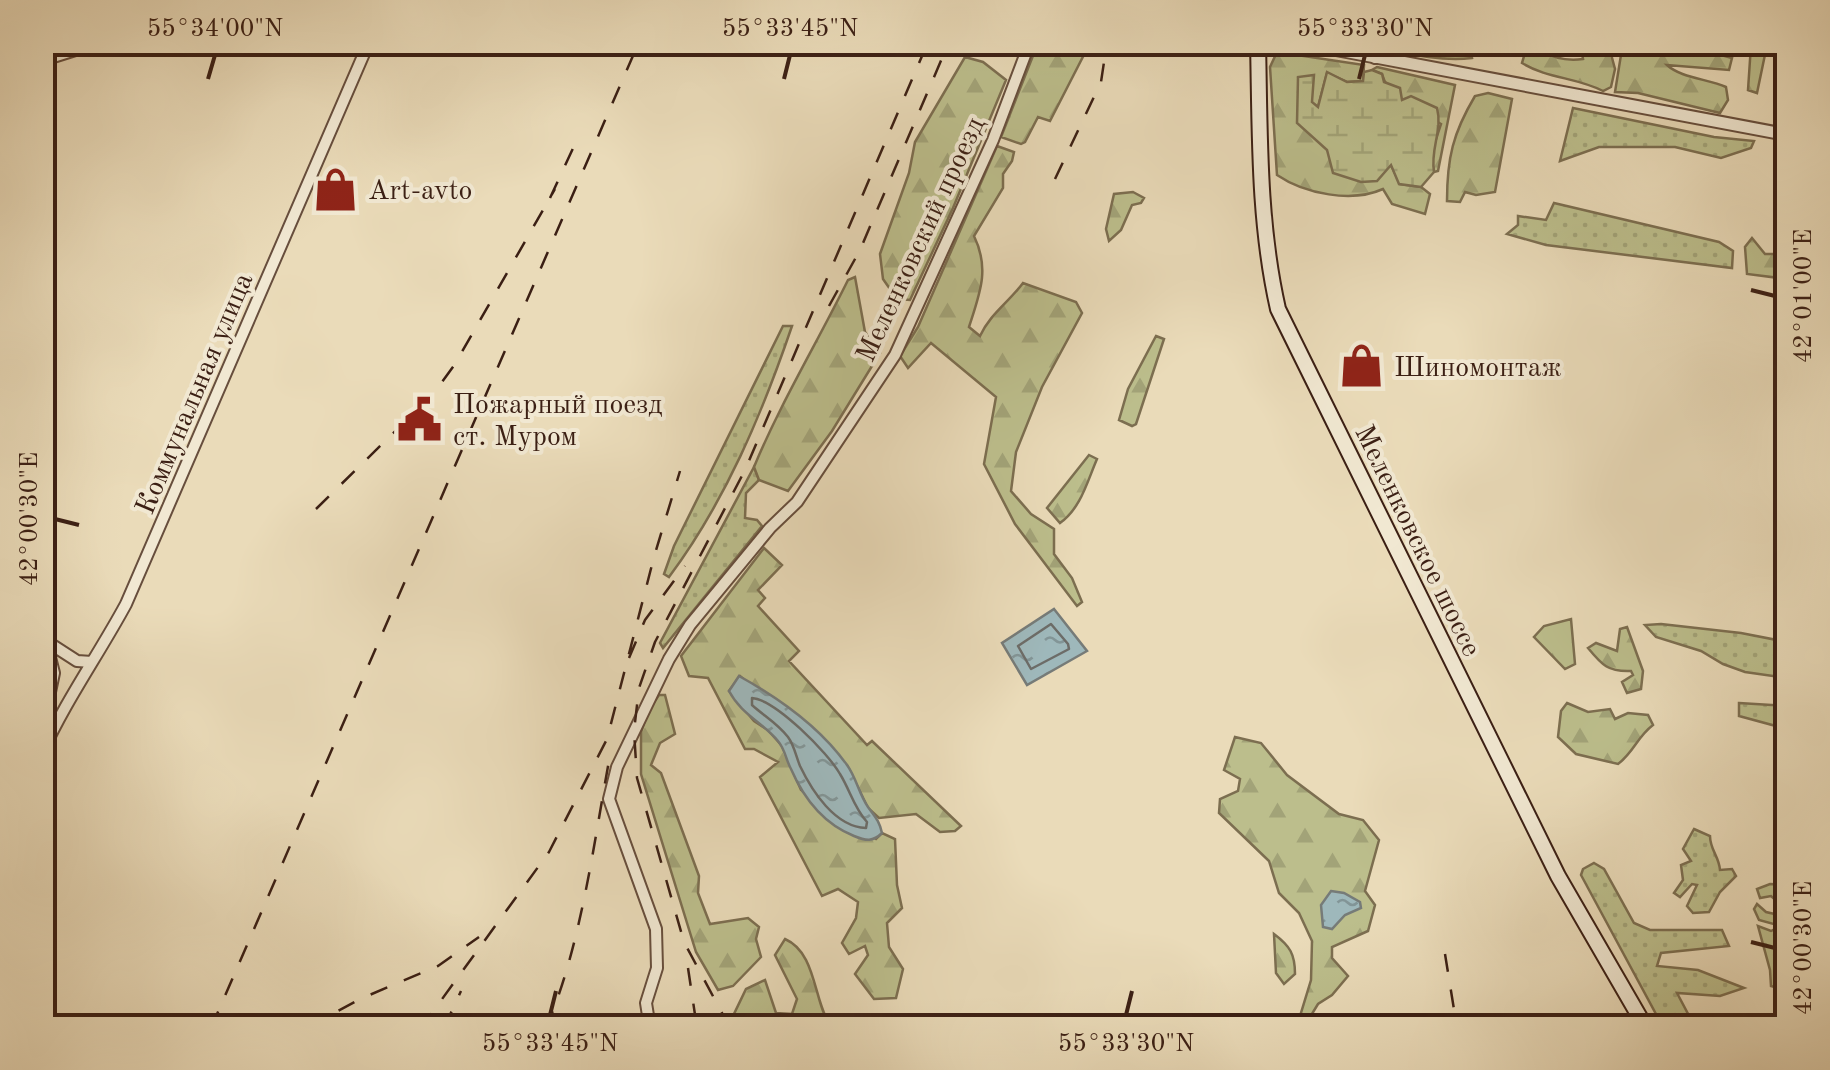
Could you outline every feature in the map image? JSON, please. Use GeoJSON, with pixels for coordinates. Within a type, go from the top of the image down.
{"type":"FeatureCollection","features":[{"type":"Feature","properties":{"kind":"main road","name":"Меленковское шоссе"},"geometry":{"type":"LineString","coordinates":[[1258,42],[1262,201],[1267,259],[1278,309],[1558,876],[1646,1028]]}},
{"type":"Feature","properties":{"kind":"street"},"geometry":{"type":"LineString","coordinates":[[42,60],[99,42]]}},
{"type":"Feature","properties":{"kind":"street","name":"Коммунальная улица"},"geometry":{"type":"LineString","coordinates":[[42,753],[77,683],[126,604],[369,42]]}},
{"type":"Feature","properties":{"kind":"street","name":"Меленковский проезд"},"geometry":{"type":"LineString","coordinates":[[650,1028],[646,1003],[657,968],[656,930],[609,798],[617,768],[669,659],[690,625],[796,502],[894,354],[993,140],[1030,42]]}},
{"type":"Feature","properties":{"kind":"street"},"geometry":{"type":"LineString","coordinates":[[1296,42],[1788,136]]}},
{"type":"Feature","properties":{"kind":"street"},"geometry":{"type":"LineString","coordinates":[[1374,58],[1378,42]]}},
{"type":"Feature","properties":{"kind":"street"},"geometry":{"type":"LineString","coordinates":[[42,626],[54,673],[42,730]]}},
{"type":"Feature","properties":{"kind":"street"},"geometry":{"type":"LineString","coordinates":[[46,640],[77,662],[92,662]]}},
{"type":"Feature","properties":{"kind":"green space"},"geometry":{"type":"Polygon","coordinates":[[[1038,43],[1090,43],[1050,121],[1038,117],[1021,144],[1001,137],[1038,43]]]}},
{"type":"Feature","properties":{"kind":"green space"},"geometry":{"type":"Polygon","coordinates":[[[1469,43],[1472,58],[1417,55],[1388,44],[1469,43]]]}},
{"type":"Feature","properties":{"kind":"green space"},"geometry":{"type":"Polygon","coordinates":[[[1528,43],[1540,43],[1547,54],[1572,60],[1583,59],[1580,43],[1608,43],[1615,69],[1611,87],[1603,91],[1522,63],[1528,43]]]}},
{"type":"Feature","properties":{"kind":"green space"},"geometry":{"type":"Polygon","coordinates":[[[1616,43],[1677,43],[1732,58],[1729,70],[1667,65],[1726,87],[1728,100],[1720,113],[1638,93],[1615,92],[1621,55],[1616,43]]]}},
{"type":"Feature","properties":{"kind":"green space"},"geometry":{"type":"Polygon","coordinates":[[[1751,45],[1767,45],[1757,93],[1748,90],[1751,45]]]}},
{"type":"Feature","properties":{"kind":"green space"},"geometry":{"type":"Polygon","coordinates":[[[1277,52],[1364,65],[1363,81],[1347,82],[1327,73],[1318,107],[1298,77],[1310,121],[1316,135],[1332,150],[1391,165],[1400,184],[1421,187],[1430,194],[1425,214],[1392,204],[1383,189],[1343,196],[1301,187],[1277,175],[1270,67],[1277,52]]]}},
{"type":"Feature","properties":{"kind":"green space"},"geometry":{"type":"Polygon","coordinates":[[[965,57],[983,62],[1006,80],[910,300],[897,299],[883,279],[880,254],[909,173],[915,142],[965,57]]]}},
{"type":"Feature","properties":{"kind":"green space"},"geometry":{"type":"Polygon","coordinates":[[[1377,67],[1455,85],[1438,171],[1434,172],[1431,154],[1441,124],[1398,97],[1382,74],[1372,70],[1377,67]]]}},
{"type":"Feature","properties":{"kind":"green space"},"geometry":{"type":"Polygon","coordinates":[[[1327,72],[1347,82],[1363,81],[1364,72],[1382,74],[1384,82],[1400,88],[1402,100],[1411,96],[1437,108],[1434,172],[1421,187],[1399,184],[1391,165],[1377,181],[1361,182],[1333,173],[1327,150],[1297,123],[1298,77],[1314,75],[1312,102],[1318,107],[1327,72]]]}},
{"type":"Feature","properties":{"kind":"green space"},"geometry":{"type":"Polygon","coordinates":[[[1488,93],[1512,99],[1495,192],[1465,192],[1460,202],[1447,201],[1456,134],[1475,96],[1488,93]]]}},
{"type":"Feature","properties":{"kind":"green space"},"geometry":{"type":"Polygon","coordinates":[[[1573,108],[1714,137],[1754,141],[1751,148],[1721,158],[1675,147],[1599,147],[1560,161],[1573,108]]]}},
{"type":"Feature","properties":{"kind":"green space"},"geometry":{"type":"Polygon","coordinates":[[[997,146],[1014,152],[1003,174],[1003,188],[974,236],[982,270],[969,327],[980,336],[1023,283],[1076,302],[1082,313],[1042,387],[1016,452],[1011,491],[1031,514],[1054,529],[1054,554],[1072,578],[1082,602],[1077,606],[1015,524],[984,464],[996,397],[931,343],[908,368],[900,356],[918,327],[997,146]]]}},
{"type":"Feature","properties":{"kind":"green space"},"geometry":{"type":"Polygon","coordinates":[[[1133,192],[1144,198],[1132,205],[1121,230],[1109,241],[1106,229],[1114,194],[1133,192]]]}},
{"type":"Feature","properties":{"kind":"green space"},"geometry":{"type":"Polygon","coordinates":[[[1554,203],[1719,242],[1733,251],[1732,268],[1546,245],[1507,234],[1518,225],[1518,216],[1546,220],[1554,203]]]}},
{"type":"Feature","properties":{"kind":"green space"},"geometry":{"type":"Polygon","coordinates":[[[1752,238],[1765,254],[1787,254],[1787,279],[1747,274],[1745,247],[1752,238]]]}},
{"type":"Feature","properties":{"kind":"green space"},"geometry":{"type":"Polygon","coordinates":[[[855,277],[865,332],[880,353],[832,431],[788,491],[759,480],[754,467],[787,396],[848,280],[855,277]]]}},
{"type":"Feature","properties":{"kind":"green space"},"geometry":{"type":"Polygon","coordinates":[[[783,326],[792,326],[740,456],[708,519],[669,577],[664,574],[674,546],[783,326]]]}},
{"type":"Feature","properties":{"kind":"green space"},"geometry":{"type":"Polygon","coordinates":[[[1156,336],[1164,339],[1136,424],[1132,426],[1119,420],[1128,389],[1156,336]]]}},
{"type":"Feature","properties":{"kind":"green space"},"geometry":{"type":"Polygon","coordinates":[[[1089,455],[1097,459],[1086,485],[1073,510],[1060,523],[1047,508],[1089,455]]]}},
{"type":"Feature","properties":{"kind":"green space"},"geometry":{"type":"Polygon","coordinates":[[[754,467],[759,480],[746,493],[745,518],[757,520],[762,526],[663,648],[660,643],[754,467]]]}},
{"type":"Feature","properties":{"kind":"green space"},"geometry":{"type":"Polygon","coordinates":[[[764,548],[782,565],[758,590],[765,598],[758,606],[799,651],[789,661],[867,745],[872,741],[961,826],[955,831],[940,832],[916,814],[879,818],[868,808],[847,765],[740,676],[729,691],[782,746],[801,790],[876,839],[882,833],[895,839],[902,908],[887,923],[889,947],[903,969],[896,998],[874,999],[855,974],[868,955],[865,946],[849,954],[842,943],[856,918],[858,902],[838,889],[822,896],[760,777],[778,762],[754,749],[745,749],[708,678],[689,676],[681,656],[764,548]]]}},
{"type":"Feature","properties":{"kind":"green space"},"geometry":{"type":"Polygon","coordinates":[[[1571,619],[1575,664],[1565,669],[1534,637],[1544,626],[1571,619]]]}},
{"type":"Feature","properties":{"kind":"green space"},"geometry":{"type":"Polygon","coordinates":[[[1645,625],[1787,642],[1787,678],[1745,672],[1723,664],[1701,651],[1656,637],[1645,625]]]}},
{"type":"Feature","properties":{"kind":"green space"},"geometry":{"type":"Polygon","coordinates":[[[1627,627],[1643,671],[1641,689],[1627,693],[1622,682],[1633,675],[1631,671],[1606,666],[1588,648],[1596,643],[1617,651],[1620,629],[1627,627]]]}},
{"type":"Feature","properties":{"kind":"green space"},"geometry":{"type":"Polygon","coordinates":[[[659,695],[665,695],[675,734],[660,743],[651,765],[661,773],[699,876],[698,893],[710,924],[748,918],[759,927],[756,939],[761,957],[733,986],[718,990],[696,952],[641,774],[641,732],[659,695]]]}},
{"type":"Feature","properties":{"kind":"green space"},"geometry":{"type":"Polygon","coordinates":[[[1567,703],[1588,712],[1610,709],[1615,719],[1628,713],[1648,715],[1653,725],[1618,764],[1576,754],[1558,737],[1561,711],[1567,703]]]}},
{"type":"Feature","properties":{"kind":"green space"},"geometry":{"type":"Polygon","coordinates":[[[1739,703],[1787,706],[1787,729],[1739,716],[1739,703]]]}},
{"type":"Feature","properties":{"kind":"green space"},"geometry":{"type":"Polygon","coordinates":[[[1235,737],[1261,743],[1287,775],[1339,814],[1363,820],[1379,840],[1365,891],[1375,905],[1368,931],[1332,947],[1332,958],[1348,976],[1318,1004],[1304,1027],[1297,1026],[1311,980],[1312,941],[1299,913],[1279,893],[1269,861],[1219,813],[1220,799],[1238,791],[1240,779],[1224,770],[1235,737]]]}},
{"type":"Feature","properties":{"kind":"green space"},"geometry":{"type":"Polygon","coordinates":[[[1694,829],[1710,836],[1720,870],[1732,869],[1736,876],[1720,892],[1709,912],[1693,913],[1687,906],[1697,885],[1692,884],[1680,897],[1674,893],[1683,880],[1681,865],[1691,861],[1683,849],[1694,829]]]}},
{"type":"Feature","properties":{"kind":"green space"},"geometry":{"type":"Polygon","coordinates":[[[1594,863],[1604,869],[1634,923],[1650,930],[1722,930],[1729,946],[1661,953],[1657,966],[1698,970],[1744,988],[1720,996],[1677,993],[1695,1027],[1663,1027],[1581,875],[1583,869],[1594,863]]]}},
{"type":"Feature","properties":{"kind":"green space"},"geometry":{"type":"Polygon","coordinates":[[[1770,884],[1787,885],[1787,960],[1778,988],[1771,986],[1758,926],[1771,931],[1781,926],[1759,920],[1754,909],[1757,904],[1766,912],[1779,915],[1779,903],[1771,896],[1760,898],[1757,889],[1770,884]]]}},
{"type":"Feature","properties":{"kind":"green space"},"geometry":{"type":"Polygon","coordinates":[[[1274,934],[1288,947],[1294,961],[1295,974],[1284,984],[1276,973],[1274,934]]]}},
{"type":"Feature","properties":{"kind":"green space"},"geometry":{"type":"Polygon","coordinates":[[[785,939],[809,966],[831,1027],[743,1027],[734,1014],[746,989],[765,980],[776,1013],[792,1014],[797,999],[775,955],[785,939]]]}},
{"type":"Feature","properties":{"kind":"water"},"geometry":{"type":"Polygon","coordinates":[[[1054,609],[1087,651],[1027,685],[1002,643],[1054,609]]]}},
{"type":"Feature","properties":{"kind":"water"},"geometry":{"type":"Polygon","coordinates":[[[739,676],[798,714],[836,751],[882,833],[872,839],[858,838],[833,825],[816,809],[796,780],[780,744],[739,706],[729,691],[739,676]]]}},
{"type":"Feature","properties":{"kind":"water"},"geometry":{"type":"Polygon","coordinates":[[[1331,891],[1360,902],[1361,908],[1345,915],[1332,929],[1323,927],[1321,905],[1331,891]]]}},
{"type":"Feature","properties":{"kind":"railway"},"geometry":{"type":"LineString","coordinates":[[211,1028],[639,42]]}},
{"type":"Feature","properties":{"kind":"railway"},"geometry":{"type":"LineString","coordinates":[[730,1028],[684,942],[637,778],[634,731],[639,688],[655,642],[745,470],[928,42]]}},
{"type":"Feature","properties":{"kind":"railway"},"geometry":{"type":"LineString","coordinates":[[829,306],[860,250],[949,42]]}},
{"type":"Feature","properties":{"kind":"railway"},"geometry":{"type":"LineString","coordinates":[[1055,179],[1101,82],[1107,42]]}},
{"type":"Feature","properties":{"kind":"railway"},"geometry":{"type":"LineString","coordinates":[[550,198],[575,144]]}},
{"type":"Feature","properties":{"kind":"railway"},"geometry":{"type":"LineString","coordinates":[[316,509],[434,393],[455,364],[555,189]]}},
{"type":"Feature","properties":{"kind":"railway"},"geometry":{"type":"LineString","coordinates":[[421,1028],[549,852],[607,739],[680,471]]}},
{"type":"Feature","properties":{"kind":"railway"},"geometry":{"type":"LineString","coordinates":[[629,658],[645,620],[685,566]]}},
{"type":"Feature","properties":{"kind":"railway"},"geometry":{"type":"LineString","coordinates":[[546,1028],[578,927],[611,750]]}},
{"type":"Feature","properties":{"kind":"railway"},"geometry":{"type":"LineString","coordinates":[[307,1028],[360,999],[438,966],[479,937]]}},
{"type":"Feature","properties":{"kind":"railway"},"geometry":{"type":"LineString","coordinates":[[1445,954],[1457,1028]]}},
{"type":"Feature","properties":{"kind":"railway"},"geometry":{"type":"LineString","coordinates":[[688,968],[697,1028]]}},
{"type":"Feature","properties":{"kind":"railway"},"geometry":{"type":"LineString","coordinates":[[444,1028],[461,991]]}},
{"type":"Feature","properties":{"kind":"place","name":"Art-avto"},"geometry":{"type":"Point","coordinates":[335,189]}},
{"type":"Feature","properties":{"kind":"place","name":"Шиномонтаж"},"geometry":{"type":"Point","coordinates":[1361,366]}},
{"type":"Feature","properties":{"kind":"place","name":"Пожарный поезд ст. Муром"},"geometry":{"type":"Point","coordinates":[420,419]}}]}
